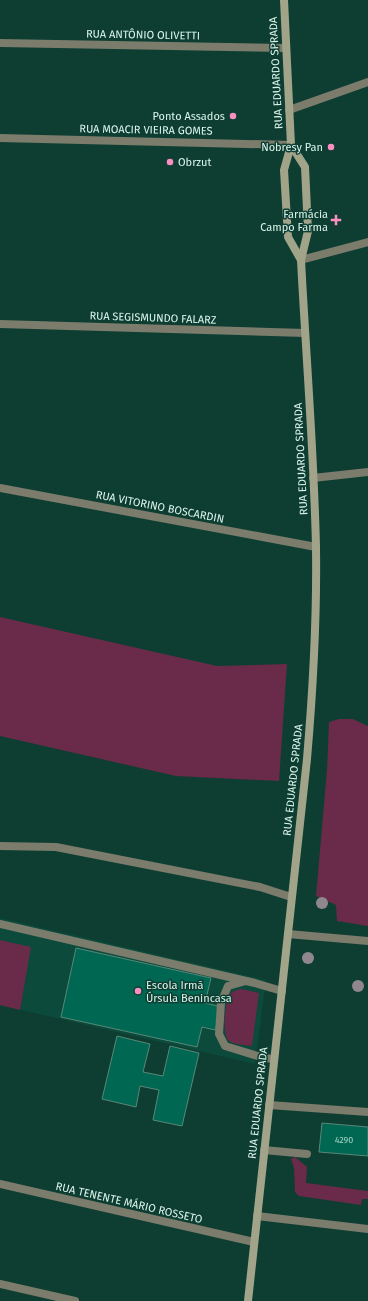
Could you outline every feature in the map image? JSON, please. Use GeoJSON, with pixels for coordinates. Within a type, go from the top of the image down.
{"type":"FeatureCollection","features":[{"type":"Feature","properties":{"kind":"main road","name":"RUA EDUARDO SPRADA"},"geometry":{"type":"LineString","coordinates":[[284,0],[291,144],[284,170],[288,237],[301,260]]}},
{"type":"Feature","properties":{"kind":"main road","name":"RUA EDUARDO SPRADA"},"geometry":{"type":"LineString","coordinates":[[248,1301],[311,709],[315,625],[316,547],[301,260],[308,231],[305,167],[291,144]]}},
{"type":"Feature","properties":{"kind":"street","name":"RUA ANTÔNIO OLIVETTI"},"geometry":{"type":"LineString","coordinates":[[0,43],[286,48]]}},
{"type":"Feature","properties":{"kind":"street"},"geometry":{"type":"LineString","coordinates":[[289,110],[368,82]]}},
{"type":"Feature","properties":{"kind":"street","name":"RUA MOACIR VIEIRA GOMES"},"geometry":{"type":"LineString","coordinates":[[0,138],[291,144]]}},
{"type":"Feature","properties":{"kind":"street"},"geometry":{"type":"LineString","coordinates":[[301,260],[368,242]]}},
{"type":"Feature","properties":{"kind":"street","name":"RUA SEGISMUNDO FALARZ"},"geometry":{"type":"LineString","coordinates":[[0,324],[305,333]]}},
{"type":"Feature","properties":{"kind":"street"},"geometry":{"type":"LineString","coordinates":[[313,478],[368,472]]}},
{"type":"Feature","properties":{"kind":"street","name":"RUA VITORINO BOSCARDIN"},"geometry":{"type":"LineString","coordinates":[[0,488],[316,547]]}},
{"type":"Feature","properties":{"kind":"street"},"geometry":{"type":"LineString","coordinates":[[0,846],[56,847],[260,887],[291,898]]}},
{"type":"Feature","properties":{"kind":"street"},"geometry":{"type":"LineString","coordinates":[[0,924],[247,981],[282,991]]}},
{"type":"Feature","properties":{"kind":"street"},"geometry":{"type":"LineString","coordinates":[[288,934],[368,941]]}},
{"type":"Feature","properties":{"kind":"street"},"geometry":{"type":"LineString","coordinates":[[247,981],[228,986],[221,1003],[219,1034],[225,1046],[264,1058],[274,1059]]}},
{"type":"Feature","properties":{"kind":"street"},"geometry":{"type":"LineString","coordinates":[[269,1105],[368,1112]]}},
{"type":"Feature","properties":{"kind":"street"},"geometry":{"type":"LineString","coordinates":[[264,1150],[307,1154]]}},
{"type":"Feature","properties":{"kind":"street","name":"RUA TENENTE MÁRIO ROSSETO"},"geometry":{"type":"LineString","coordinates":[[0,1184],[254,1242]]}},
{"type":"Feature","properties":{"kind":"street"},"geometry":{"type":"LineString","coordinates":[[257,1216],[368,1229]]}},
{"type":"Feature","properties":{"kind":"street"},"geometry":{"type":"LineString","coordinates":[[0,1284],[75,1301]]}},
{"type":"Feature","properties":{"kind":"shaded area"},"geometry":{"type":"Polygon","coordinates":[[[0,617],[217,666],[287,664],[279,781],[176,776],[0,736],[0,617]]]}},
{"type":"Feature","properties":{"kind":"shaded area"},"geometry":{"type":"Polygon","coordinates":[[[339,719],[353,719],[368,726],[368,926],[337,921],[336,905],[316,896],[327,770],[329,722],[339,719]]]}},
{"type":"Feature","properties":{"kind":"shaded area"},"geometry":{"type":"Polygon","coordinates":[[[0,918],[266,980],[255,1064],[0,1005],[0,918]]]}},
{"type":"Feature","properties":{"kind":"shaded area"},"geometry":{"type":"Polygon","coordinates":[[[0,940],[31,947],[20,1010],[0,1005],[0,940]]]}},
{"type":"Feature","properties":{"kind":"shaded area"},"geometry":{"type":"Polygon","coordinates":[[[241,989],[259,993],[252,1046],[230,1042],[225,1031],[225,1017],[228,998],[231,993],[241,989]]]}},
{"type":"Feature","properties":{"kind":"shaded area"},"geometry":{"type":"Polygon","coordinates":[[[295,1157],[307,1167],[306,1183],[368,1191],[368,1199],[362,1199],[361,1205],[299,1196],[295,1192],[294,1168],[291,1159],[295,1157]]]}},
{"type":"Feature","properties":{"kind":"building","name":"Escola Irmã Úrsula Benincasa"},"geometry":{"type":"Polygon","coordinates":[[[76,948],[211,978],[205,1003],[218,1006],[219,1018],[215,1030],[202,1027],[197,1047],[61,1017],[76,948]]]}},
{"type":"Feature","properties":{"kind":"building"},"geometry":{"type":"Polygon","coordinates":[[[117,1036],[150,1044],[143,1072],[163,1076],[170,1046],[199,1053],[182,1126],[153,1120],[159,1090],[140,1086],[136,1107],[102,1099],[117,1036]]]}},
{"type":"Feature","properties":{"kind":"building"},"geometry":{"type":"Polygon","coordinates":[[[322,1123],[368,1127],[368,1156],[319,1152],[322,1123]]]}},
{"type":"Feature","properties":{"kind":"place","name":"Ponto Assados"},"geometry":{"type":"Point","coordinates":[233,116]}},
{"type":"Feature","properties":{"kind":"place","name":"Nobresy Pan"},"geometry":{"type":"Point","coordinates":[331,147]}},
{"type":"Feature","properties":{"kind":"place","name":"Obrzut"},"geometry":{"type":"Point","coordinates":[170,162]}},
{"type":"Feature","properties":{"kind":"place","name":"Farmácia Campo Farma"},"geometry":{"type":"Point","coordinates":[336,220]}},
{"type":"Feature","properties":{"kind":"place","name":"Escola Irmã Úrsula Benincasa"},"geometry":{"type":"Point","coordinates":[138,991]}}]}
